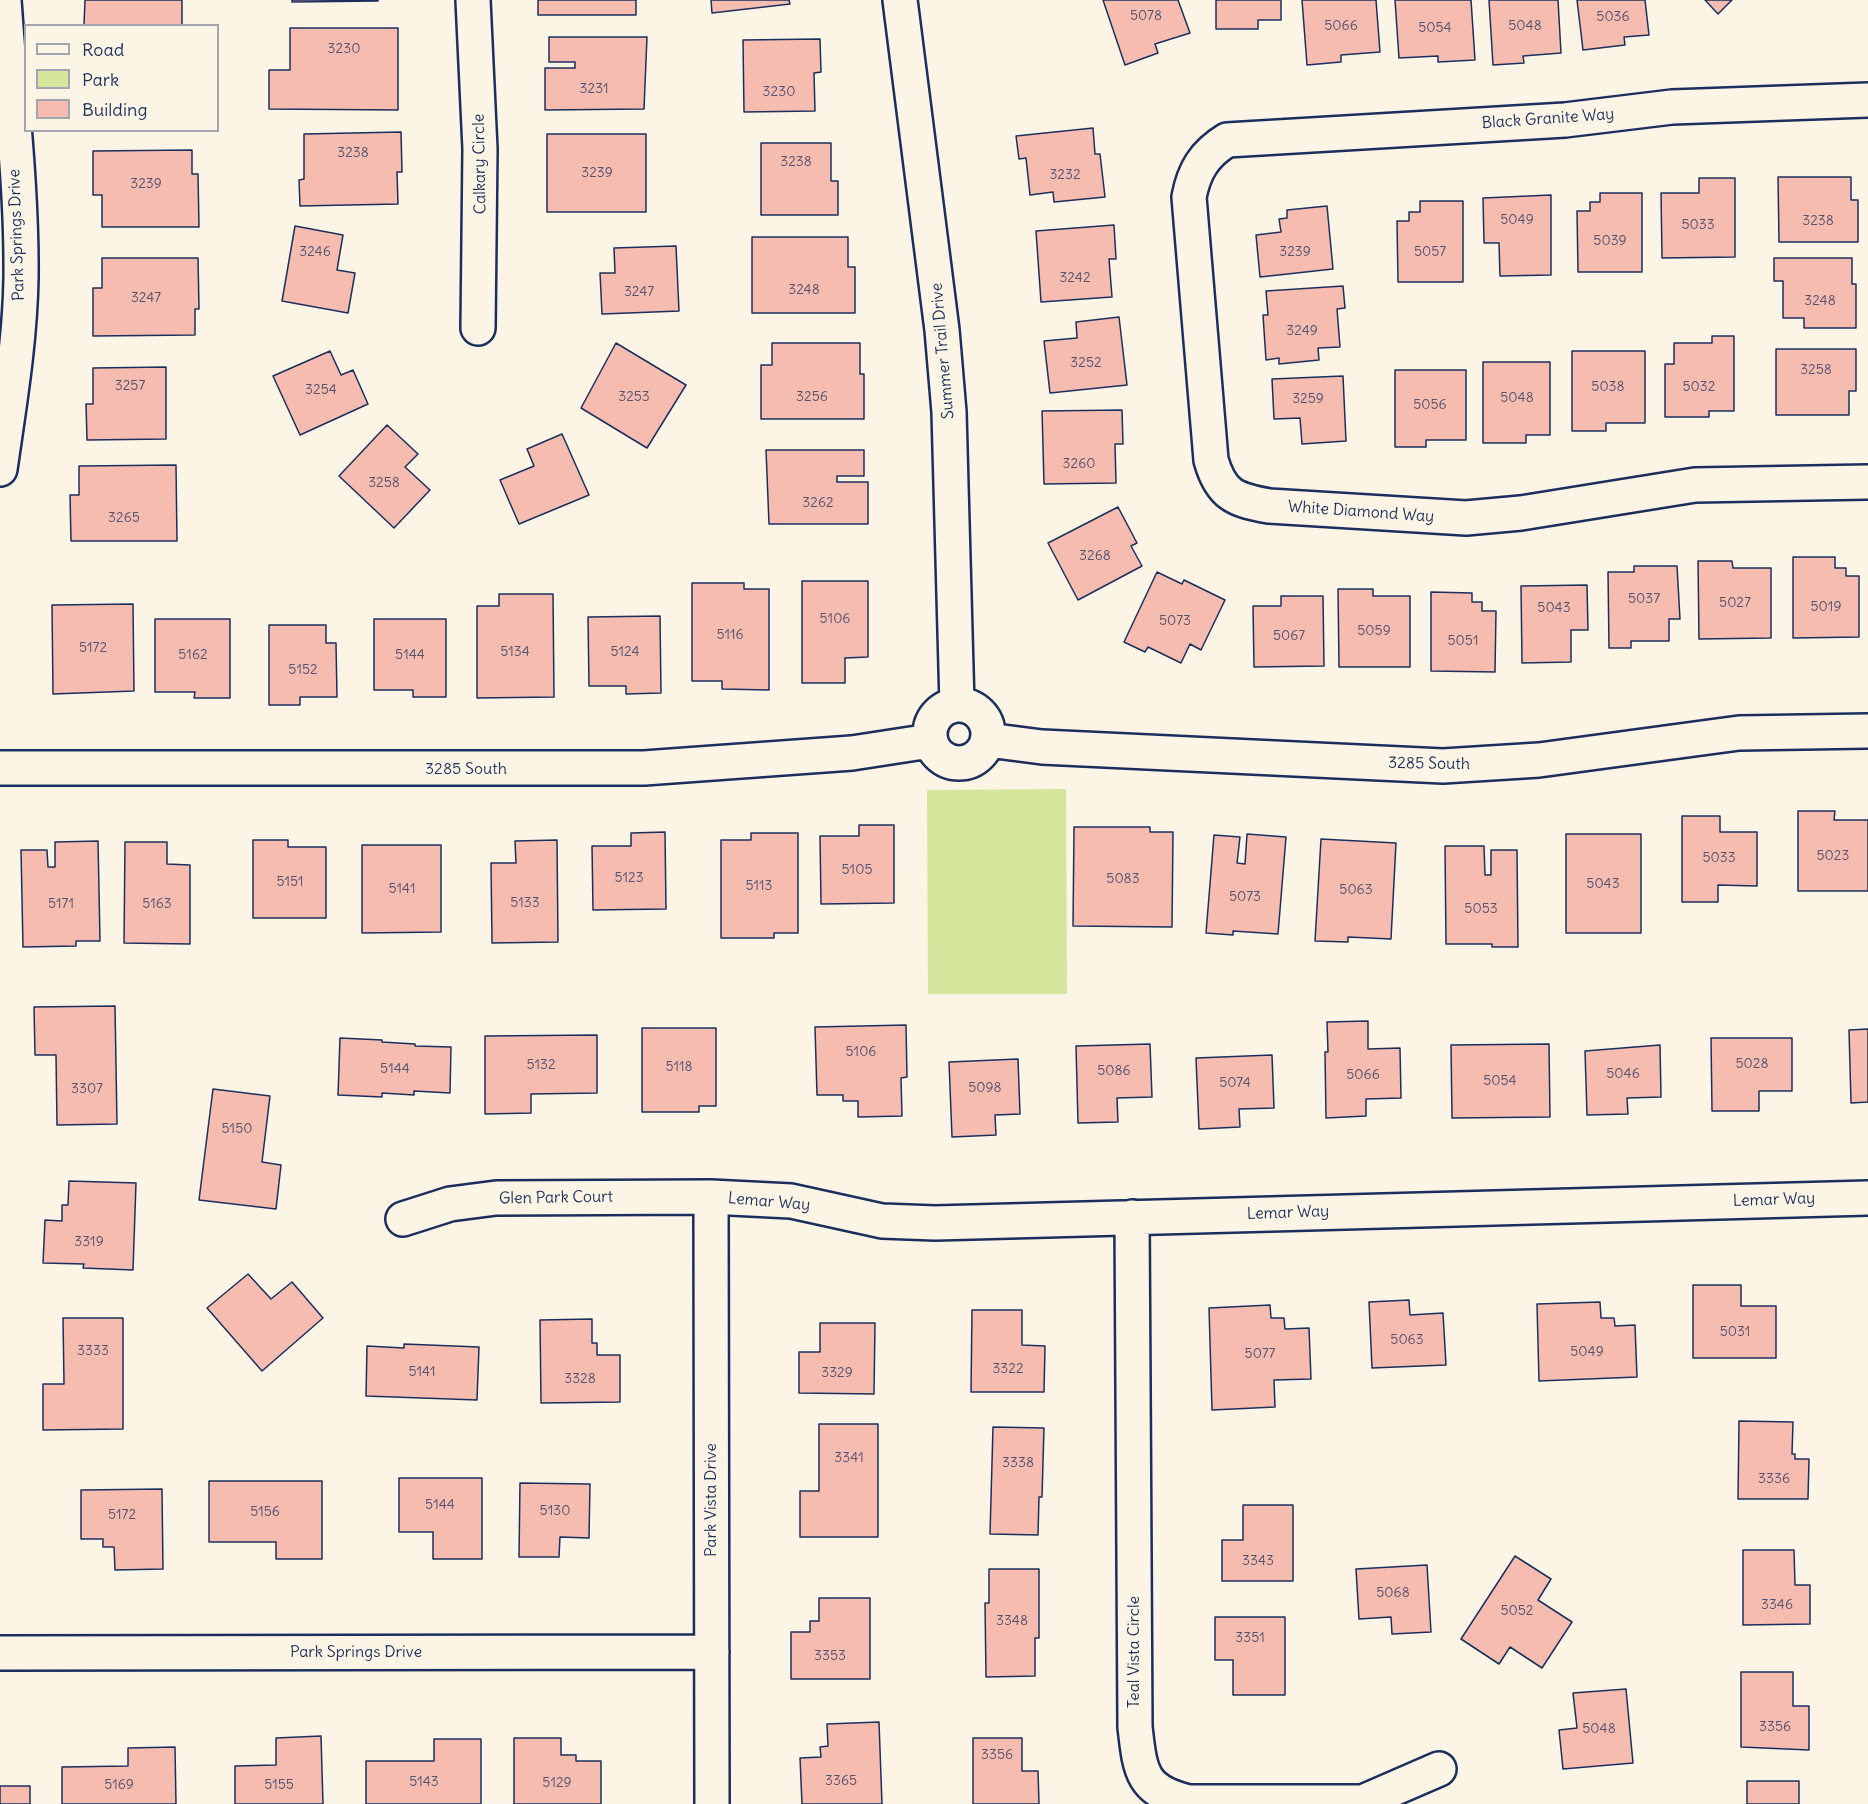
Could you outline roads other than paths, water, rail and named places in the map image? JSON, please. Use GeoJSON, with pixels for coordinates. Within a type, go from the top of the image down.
{"type":"FeatureCollection","features":[{"type":"Feature","properties":{"kind":"street","name":"Park Springs Drive"},"geometry":{"type":"LineString","coordinates":[[0,469],[16,346],[21,281],[20,220],[4,0]]}},
{"type":"Feature","properties":{"kind":"street","name":"Calkary Circle"},"geometry":{"type":"LineString","coordinates":[[473,0],[480,138],[478,328]]}},
{"type":"Feature","properties":{"kind":"street","name":"Summer Trail Drive"},"geometry":{"type":"LineString","coordinates":[[900,0],[942,330],[949,423],[957,705]]}},
{"type":"Feature","properties":{"kind":"street","name":"Black Granite Way"},"geometry":{"type":"LineString","coordinates":[[1227,140],[1565,120],[1683,106],[1868,100]]}},
{"type":"Feature","properties":{"kind":"street","name":"White Diamond Way"},"geometry":{"type":"LineString","coordinates":[[1227,140],[1213,149],[1202,162],[1193,177],[1189,196],[1211,460],[1220,486],[1233,496],[1269,506],[1466,518],[1521,513],[1695,485],[1868,482]]}},
{"type":"Feature","properties":{"kind":"street"},"geometry":{"type":"LineString","coordinates":[[957,705],[971,707],[981,715],[988,727],[988,740],[977,757],[959,764],[946,761],[936,753],[930,741],[930,728],[935,716],[945,708],[957,705]]}},
{"type":"Feature","properties":{"kind":"street","name":"3285 South"},"geometry":{"type":"LineString","coordinates":[[988,740],[1042,747],[1443,766],[1539,760],[1739,733],[1868,731]]}},
{"type":"Feature","properties":{"kind":"street","name":"3285 South"},"geometry":{"type":"LineString","coordinates":[[0,768],[644,768],[852,753],[930,741]]}},
{"type":"Feature","properties":{"kind":"street","name":"Lemar Way"},"geometry":{"type":"LineString","coordinates":[[711,1197],[791,1201],[882,1221],[924,1223],[1868,1198]]}},
{"type":"Feature","properties":{"kind":"street","name":"Glen Park Court"},"geometry":{"type":"LineString","coordinates":[[403,1219],[450,1204],[496,1198],[711,1197]]}},
{"type":"Feature","properties":{"kind":"street","name":"Park Vista Drive"},"geometry":{"type":"LineString","coordinates":[[711,1197],[712,1804]]}},
{"type":"Feature","properties":{"kind":"street","name":"Teal Vista Circle"},"geometry":{"type":"LineString","coordinates":[[1132,1217],[1135,1727],[1139,1760],[1149,1783],[1164,1796],[1189,1802],[1363,1802],[1439,1769]]}},
{"type":"Feature","properties":{"kind":"street","name":"Park Springs Drive"},"geometry":{"type":"LineString","coordinates":[[0,1653],[712,1652]]}}]}
